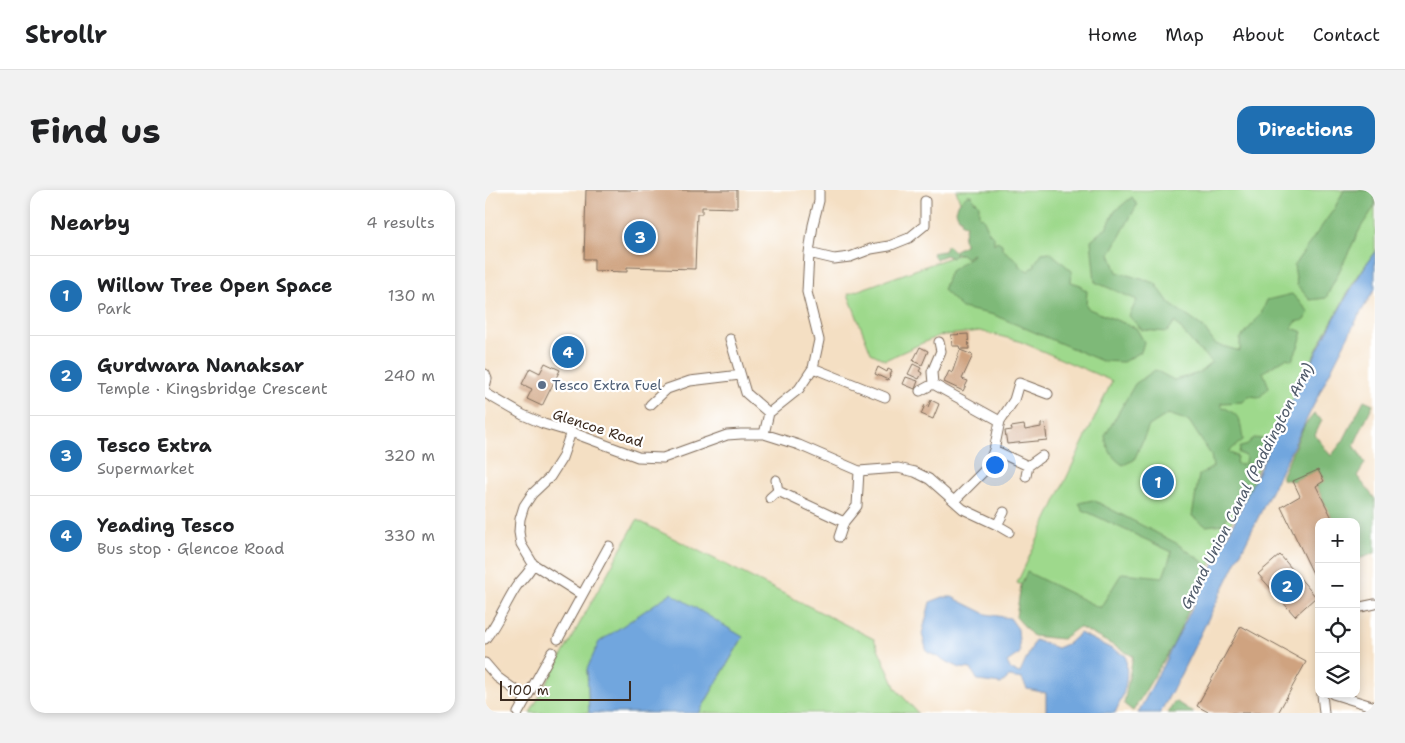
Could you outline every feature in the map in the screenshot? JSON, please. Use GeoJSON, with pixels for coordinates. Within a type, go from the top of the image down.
{"type":"FeatureCollection","features":[{"type":"Feature","properties":{"kind":"street"},"geometry":{"type":"LineString","coordinates":[[764,434],[769,413],[799,389],[813,368],[819,340],[807,292],[809,253],[819,201],[819,190]]}},
{"type":"Feature","properties":{"kind":"street"},"geometry":{"type":"LineString","coordinates":[[925,201],[925,225]]}},
{"type":"Feature","properties":{"kind":"street"},"geometry":{"type":"LineString","coordinates":[[809,253],[834,259],[850,257],[909,238],[925,225]]}},
{"type":"Feature","properties":{"kind":"street"},"geometry":{"type":"LineString","coordinates":[[925,225],[934,230]]}},
{"type":"Feature","properties":{"kind":"street"},"geometry":{"type":"LineString","coordinates":[[730,339],[746,393],[769,413]]}},
{"type":"Feature","properties":{"kind":"street"},"geometry":{"type":"LineString","coordinates":[[933,384],[931,372],[941,351],[939,342]]}},
{"type":"Feature","properties":{"kind":"street"},"geometry":{"type":"LineString","coordinates":[[813,368],[885,397]]}},
{"type":"Feature","properties":{"kind":"street"},"geometry":{"type":"LineString","coordinates":[[485,374],[487,379],[485,387]]}},
{"type":"Feature","properties":{"kind":"street"},"geometry":{"type":"LineString","coordinates":[[650,405],[667,389],[690,381],[740,375]]}},
{"type":"Feature","properties":{"kind":"street"},"geometry":{"type":"LineString","coordinates":[[955,500],[987,468],[994,450],[1000,421],[1014,400],[1016,380],[1048,394]]}},
{"type":"Feature","properties":{"kind":"street"},"geometry":{"type":"LineString","coordinates":[[920,391],[933,384]]}},
{"type":"Feature","properties":{"kind":"street"},"geometry":{"type":"LineString","coordinates":[[933,384],[1000,421]]}},
{"type":"Feature","properties":{"kind":"street","name":"Glencoe Road"},"geometry":{"type":"LineString","coordinates":[[485,393],[523,415],[544,424],[638,457],[663,458],[727,436],[764,434],[799,445],[859,471],[898,468],[915,472],[929,478],[963,509],[1009,532]]}},
{"type":"Feature","properties":{"kind":"street"},"geometry":{"type":"LineString","coordinates":[[571,432],[562,458],[550,477],[532,494],[524,506],[519,532],[521,544],[533,564],[582,595]]}},
{"type":"Feature","properties":{"kind":"street"},"geometry":{"type":"LineString","coordinates":[[994,450],[1028,466]]}},
{"type":"Feature","properties":{"kind":"street"},"geometry":{"type":"LineString","coordinates":[[1026,476],[1028,466],[1042,456]]}},
{"type":"Feature","properties":{"kind":"street"},"geometry":{"type":"LineString","coordinates":[[839,536],[844,522],[857,506],[859,471]]}},
{"type":"Feature","properties":{"kind":"street"},"geometry":{"type":"LineString","coordinates":[[777,480],[778,490]]}},
{"type":"Feature","properties":{"kind":"street"},"geometry":{"type":"LineString","coordinates":[[778,490],[844,522]]}},
{"type":"Feature","properties":{"kind":"street"},"geometry":{"type":"LineString","coordinates":[[770,498],[778,490]]}},
{"type":"Feature","properties":{"kind":"street"},"geometry":{"type":"LineString","coordinates":[[997,525],[1004,512]]}},
{"type":"Feature","properties":{"kind":"street"},"geometry":{"type":"LineString","coordinates":[[558,639],[609,546]]}},
{"type":"Feature","properties":{"kind":"street"},"geometry":{"type":"LineString","coordinates":[[485,639],[492,631],[517,586],[527,575],[533,564]]}},
{"type":"Feature","properties":{"kind":"street"},"geometry":{"type":"LineString","coordinates":[[1360,607],[1375,604]]}},
{"type":"Feature","properties":{"kind":"street"},"geometry":{"type":"LineString","coordinates":[[518,713],[553,652]]}},
{"type":"Feature","properties":{"kind":"street"},"geometry":{"type":"LineString","coordinates":[[485,663],[497,677],[526,698]]}},
{"type":"Feature","properties":{"kind":"street"},"geometry":{"type":"LineString","coordinates":[[1322,698],[1324,713]]}},
{"type":"Feature","properties":{"kind":"street"},"geometry":{"type":"LineString","coordinates":[[1346,698],[1375,707]]}},
{"type":"Feature","properties":{"kind":"green space"},"geometry":{"type":"Polygon","coordinates":[[[956,190],[1375,190],[1375,251],[1352,285],[1320,343],[1267,454],[1266,451],[1170,647],[1017,583],[1112,381],[1019,341],[980,331],[938,336],[885,360],[871,353],[848,294],[976,248],[956,190]]]}},
{"type":"Feature","properties":{"kind":"green space"},"geometry":{"type":"Polygon","coordinates":[[[1344,190],[1375,190],[1375,206],[1361,227],[1326,298],[1310,300],[1297,285],[1294,265],[1334,209],[1344,190]]]}},
{"type":"Feature","properties":{"kind":"green space"},"geometry":{"type":"Polygon","coordinates":[[[967,195],[972,195],[974,201],[979,205],[979,216],[983,218],[989,232],[994,237],[994,244],[997,241],[1002,244],[1002,249],[1018,261],[1019,266],[1028,271],[1035,266],[1042,253],[1050,252],[1072,271],[1071,282],[1081,285],[1087,291],[1086,305],[1089,309],[1136,328],[1144,342],[1141,352],[1123,362],[1102,361],[994,315],[962,308],[943,290],[950,271],[973,254],[966,258],[956,253],[952,258],[945,255],[936,260],[932,253],[944,251],[947,245],[954,251],[965,245],[963,239],[966,225],[962,224],[956,211],[958,204],[967,195]]]}},
{"type":"Feature","properties":{"kind":"green space"},"geometry":{"type":"Polygon","coordinates":[[[1132,197],[1137,205],[1110,254],[1117,272],[1155,283],[1170,304],[1203,327],[1215,344],[1240,351],[1240,339],[1261,314],[1267,300],[1292,294],[1309,312],[1304,320],[1296,322],[1292,328],[1303,332],[1292,360],[1286,358],[1263,372],[1269,387],[1260,397],[1248,396],[1243,402],[1221,403],[1221,406],[1236,415],[1240,422],[1243,440],[1228,452],[1237,456],[1236,463],[1240,465],[1245,463],[1246,456],[1239,453],[1240,447],[1245,446],[1254,438],[1263,439],[1267,454],[1250,471],[1254,481],[1246,498],[1235,504],[1223,524],[1206,526],[1192,516],[1199,475],[1213,467],[1211,455],[1189,421],[1168,414],[1149,426],[1134,460],[1123,465],[1113,456],[1106,441],[1105,436],[1135,384],[1155,370],[1174,380],[1199,373],[1212,362],[1196,347],[1175,322],[1167,332],[1142,330],[1129,316],[1137,300],[1095,282],[1091,240],[1107,227],[1115,211],[1132,197]]]}},
{"type":"Feature","properties":{"kind":"green space"},"geometry":{"type":"Polygon","coordinates":[[[1364,400],[1373,404],[1354,445],[1365,463],[1357,476],[1375,499],[1375,553],[1360,559],[1360,518],[1332,518],[1316,486],[1324,481],[1318,470],[1293,481],[1282,479],[1282,475],[1304,426],[1314,414],[1322,420],[1315,435],[1331,456],[1343,441],[1364,400]]]}},
{"type":"Feature","properties":{"kind":"green space"},"geometry":{"type":"Polygon","coordinates":[[[1093,500],[1176,543],[1209,566],[1173,645],[1133,711],[1124,704],[1133,656],[1079,627],[1062,639],[1033,636],[1016,617],[1021,585],[1027,572],[1100,608],[1122,573],[1163,577],[1172,552],[1083,510],[1079,503],[1093,500]]]}},
{"type":"Feature","properties":{"kind":"green space"},"geometry":{"type":"Polygon","coordinates":[[[637,520],[874,639],[896,689],[918,713],[699,713],[743,637],[587,669],[589,713],[530,713],[637,520]]]}},
{"type":"Feature","properties":{"kind":"green space"},"geometry":{"type":"Polygon","coordinates":[[[1175,701],[1194,713],[1168,713],[1175,701]]]}},
{"type":"Feature","properties":{"kind":"water"},"geometry":{"type":"Polygon","coordinates":[[[1375,251],[1375,289],[1358,317],[1333,366],[1180,676],[1160,713],[1138,713],[1313,360],[1342,305],[1375,251]]]}},
{"type":"Feature","properties":{"kind":"water"},"geometry":{"type":"Polygon","coordinates":[[[671,593],[743,637],[699,713],[589,713],[587,669],[599,642],[671,593]]]}},
{"type":"Feature","properties":{"kind":"water"},"geometry":{"type":"Polygon","coordinates":[[[943,597],[952,597],[986,614],[1010,618],[1018,629],[1020,653],[1007,662],[1011,670],[1020,673],[1035,640],[1057,648],[1069,643],[1080,633],[1126,656],[1127,673],[1125,686],[1115,713],[1046,713],[1046,693],[1027,689],[1022,679],[1009,677],[1001,684],[978,681],[971,669],[960,668],[927,652],[922,634],[930,602],[943,597]]]}},
{"type":"Feature","properties":{"kind":"building"},"geometry":{"type":"Polygon","coordinates":[[[586,190],[737,190],[737,208],[702,207],[702,214],[697,214],[695,269],[627,267],[627,272],[594,271],[594,259],[584,259],[586,190]]]}},
{"type":"Feature","properties":{"kind":"building"},"geometry":{"type":"Polygon","coordinates":[[[968,334],[969,349],[960,349],[959,346],[952,346],[951,335],[968,334]]]}},
{"type":"Feature","properties":{"kind":"building"},"geometry":{"type":"Polygon","coordinates":[[[920,347],[928,351],[922,365],[913,361],[920,347]]]}},
{"type":"Feature","properties":{"kind":"building"},"geometry":{"type":"Polygon","coordinates":[[[960,350],[973,355],[962,379],[968,381],[963,391],[944,382],[949,371],[952,373],[960,350]]]}},
{"type":"Feature","properties":{"kind":"building"},"geometry":{"type":"Polygon","coordinates":[[[545,363],[560,370],[542,406],[527,399],[532,389],[522,384],[530,368],[540,373],[545,363]]]}},
{"type":"Feature","properties":{"kind":"building"},"geometry":{"type":"Polygon","coordinates":[[[913,364],[921,368],[919,371],[922,373],[919,379],[908,374],[913,364]]]}},
{"type":"Feature","properties":{"kind":"building"},"geometry":{"type":"Polygon","coordinates":[[[878,367],[887,372],[888,369],[892,371],[888,380],[875,374],[878,367]]]}},
{"type":"Feature","properties":{"kind":"building"},"geometry":{"type":"Polygon","coordinates":[[[906,377],[918,381],[915,389],[903,384],[906,377]]]}},
{"type":"Feature","properties":{"kind":"building"},"geometry":{"type":"Polygon","coordinates":[[[931,400],[939,404],[933,419],[921,414],[925,405],[928,407],[931,400]]]}},
{"type":"Feature","properties":{"kind":"building"},"geometry":{"type":"Polygon","coordinates":[[[1045,423],[1047,440],[1007,444],[1005,431],[1012,430],[1011,427],[1024,425],[1025,430],[1041,427],[1041,424],[1045,423]]]}},
{"type":"Feature","properties":{"kind":"building"},"geometry":{"type":"Polygon","coordinates":[[[1318,470],[1324,481],[1316,486],[1332,518],[1315,518],[1315,578],[1281,507],[1300,496],[1293,481],[1318,470]]]}},
{"type":"Feature","properties":{"kind":"building"},"geometry":{"type":"Polygon","coordinates":[[[1280,555],[1315,598],[1295,616],[1258,574],[1280,555]]]}},
{"type":"Feature","properties":{"kind":"building"},"geometry":{"type":"Polygon","coordinates":[[[1241,626],[1306,662],[1278,713],[1210,713],[1197,706],[1241,626]]]}},
{"type":"Feature","properties":{"kind":"place","name":"Tesco Extra"},"geometry":{"type":"Point","coordinates":[640,237]}},
{"type":"Feature","properties":{"kind":"place","name":"Yeading Tesco"},"geometry":{"type":"Point","coordinates":[568,352]}},
{"type":"Feature","properties":{"kind":"place","name":"Tesco Extra Fuel"},"geometry":{"type":"Point","coordinates":[542,385]}},
{"type":"Feature","properties":{"kind":"place","name":"Willow Tree Open Space"},"geometry":{"type":"Point","coordinates":[1158,482]}},
{"type":"Feature","properties":{"kind":"place","name":"Gurdwara Nanaksar"},"geometry":{"type":"Point","coordinates":[1287,586]}},
{"type":"Feature","properties":{"kind":"water label","name":"Grand Union Canal (Paddington Arm)"},"geometry":{"type":"Point","coordinates":[1247,486]}}]}
